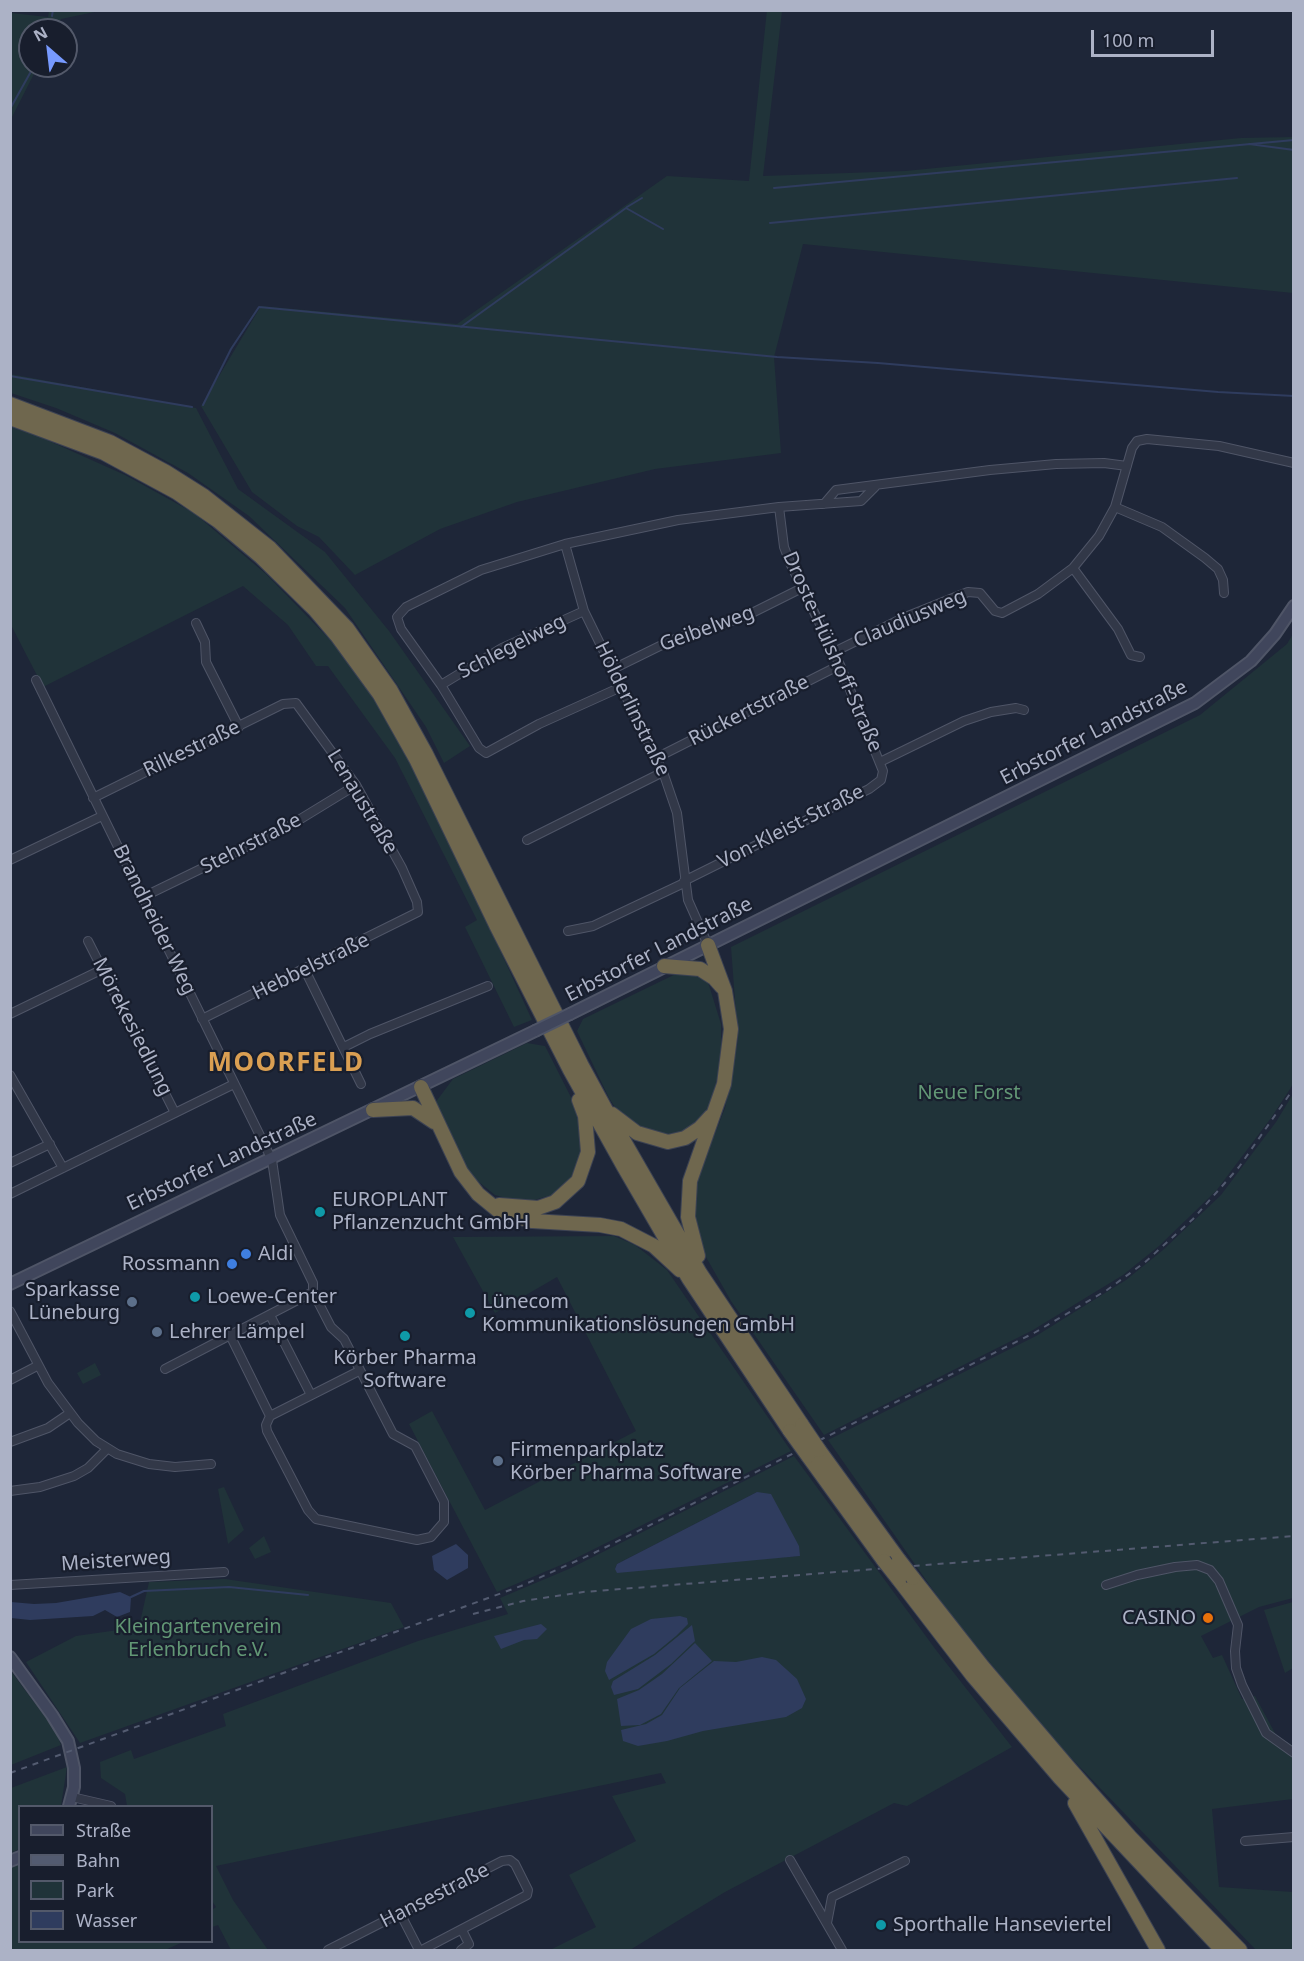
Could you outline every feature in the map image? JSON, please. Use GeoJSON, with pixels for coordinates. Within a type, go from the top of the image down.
{"type":"FeatureCollection","features":[{"type":"Feature","properties":{"kind":"highway"},"geometry":{"type":"LineString","coordinates":[[10,404],[110,442],[183,482],[225,511],[270,548],[347,628],[390,689],[422,746],[606,1110],[796,1428]]}},
{"type":"Feature","properties":{"kind":"highway"},"geometry":{"type":"LineString","coordinates":[[10,418],[86,445],[160,481],[234,534],[315,610],[369,679],[416,759],[496,925],[570,1070],[689,1279],[796,1428],[884,1561],[972,1675],[1060,1778],[1222,1950]]}},
{"type":"Feature","properties":{"kind":"highway"},"geometry":{"type":"LineString","coordinates":[[708,945],[725,991],[730,1048],[718,1107],[690,1181],[688,1216],[697,1253],[723,1306]]}},
{"type":"Feature","properties":{"kind":"highway"},"geometry":{"type":"LineString","coordinates":[[664,966],[700,969],[714,978],[725,991]]}},
{"type":"Feature","properties":{"kind":"highway"},"geometry":{"type":"LineString","coordinates":[[489,1203],[507,1208],[538,1208],[555,1202],[578,1181],[585,1168],[588,1135],[585,1116],[570,1070]]}},
{"type":"Feature","properties":{"kind":"highway"},"geometry":{"type":"LineString","coordinates":[[421,1087],[438,1126],[468,1183],[500,1212],[515,1218],[621,1229],[654,1246],[689,1279]]}},
{"type":"Feature","properties":{"kind":"highway"},"geometry":{"type":"LineString","coordinates":[[606,1110],[638,1133],[668,1142],[685,1138],[700,1128],[718,1107]]}},
{"type":"Feature","properties":{"kind":"highway"},"geometry":{"type":"LineString","coordinates":[[373,1110],[413,1108],[428,1115],[438,1126]]}},
{"type":"Feature","properties":{"kind":"highway"},"geometry":{"type":"LineString","coordinates":[[813,1453],[983,1667],[1070,1769],[1130,1837],[1240,1950]]}},
{"type":"Feature","properties":{"kind":"highway"},"geometry":{"type":"LineString","coordinates":[[1060,1778],[1158,1950]]}},
{"type":"Feature","properties":{"kind":"street","name":"Claudiusweg"},"geometry":{"type":"LineString","coordinates":[[834,652],[903,618],[968,592],[980,592],[995,611],[1002,613],[1038,594],[1073,568],[1099,536],[1115,507],[1132,448],[1137,441],[1147,439],[1219,446],[1293,463]]}},
{"type":"Feature","properties":{"kind":"street"},"geometry":{"type":"LineString","coordinates":[[824,504],[836,490],[875,487],[1024,466],[1104,463],[1127,466]]}},
{"type":"Feature","properties":{"kind":"street"},"geometry":{"type":"LineString","coordinates":[[621,687],[539,724],[486,753],[479,748],[441,685],[401,629],[398,617],[406,607],[481,570],[565,544],[678,520],[779,507],[861,501],[875,487]]}},
{"type":"Feature","properties":{"kind":"street","name":"Droste-Hülshoff-Straße"},"geometry":{"type":"LineString","coordinates":[[779,507],[784,547],[840,665],[880,762]]}},
{"type":"Feature","properties":{"kind":"street"},"geometry":{"type":"LineString","coordinates":[[1115,507],[1162,527],[1205,558],[1223,580],[1224,593]]}},
{"type":"Feature","properties":{"kind":"street","name":"Hölderlinstraße"},"geometry":{"type":"LineString","coordinates":[[565,544],[584,611],[658,757],[677,813],[688,900],[708,945]]}},
{"type":"Feature","properties":{"kind":"street"},"geometry":{"type":"LineString","coordinates":[[1073,568],[1095,596],[1131,655],[1140,657]]}},
{"type":"Feature","properties":{"kind":"street","name":"Geibelweg"},"geometry":{"type":"LineString","coordinates":[[613,669],[672,640],[744,617],[802,588]]}},
{"type":"Feature","properties":{"kind":"street","name":"Erbstorfer Landstraße"},"geometry":{"type":"LineString","coordinates":[[10,1284],[536,1032],[664,966],[1195,703],[1251,661],[1275,634],[1293,606]]}},
{"type":"Feature","properties":{"kind":"street","name":"Schlegelweg"},"geometry":{"type":"LineString","coordinates":[[441,685],[502,648],[584,611]]}},
{"type":"Feature","properties":{"kind":"street"},"geometry":{"type":"LineString","coordinates":[[196,623],[205,642],[206,662],[239,727]]}},
{"type":"Feature","properties":{"kind":"street","name":"Rückertstraße"},"geometry":{"type":"LineString","coordinates":[[658,757],[840,665]]}},
{"type":"Feature","properties":{"kind":"street","name":"Brandheider Weg"},"geometry":{"type":"LineString","coordinates":[[36,680],[272,1160],[280,1215],[314,1283],[313,1292],[331,1327],[344,1339],[393,1434],[415,1446],[444,1502],[446,1516],[437,1532],[417,1540],[316,1519],[308,1510],[267,1431],[266,1425],[270,1416]]}},
{"type":"Feature","properties":{"kind":"street","name":"Rilkestraße"},"geometry":{"type":"LineString","coordinates":[[93,798],[291,702]]}},
{"type":"Feature","properties":{"kind":"street","name":"Lenaustraße"},"geometry":{"type":"LineString","coordinates":[[291,702],[302,708],[356,785],[402,868],[417,902],[418,912]]}},
{"type":"Feature","properties":{"kind":"street"},"geometry":{"type":"LineString","coordinates":[[880,762],[964,721],[991,711],[1016,708],[1024,710]]}},
{"type":"Feature","properties":{"kind":"street","name":"Von-Kleist-Straße"},"geometry":{"type":"LineString","coordinates":[[684,882],[869,789],[880,780],[883,771],[880,762]]}},
{"type":"Feature","properties":{"kind":"street"},"geometry":{"type":"LineString","coordinates":[[526,840],[663,772]]}},
{"type":"Feature","properties":{"kind":"street","name":"Stehrstraße"},"geometry":{"type":"LineString","coordinates":[[142,897],[289,826],[356,785]]}},
{"type":"Feature","properties":{"kind":"street"},"geometry":{"type":"LineString","coordinates":[[10,860],[102,816]]}},
{"type":"Feature","properties":{"kind":"street"},"geometry":{"type":"LineString","coordinates":[[568,931],[593,926],[684,882]]}},
{"type":"Feature","properties":{"kind":"street","name":"Hebbelstraße"},"geometry":{"type":"LineString","coordinates":[[202,1019],[305,970],[418,912]]}},
{"type":"Feature","properties":{"kind":"street","name":"Mörekesiedlung"},"geometry":{"type":"LineString","coordinates":[[88,941],[176,1113]]}},
{"type":"Feature","properties":{"kind":"street"},"geometry":{"type":"LineString","coordinates":[[10,1014],[102,969]]}},
{"type":"Feature","properties":{"kind":"street"},"geometry":{"type":"LineString","coordinates":[[305,970],[362,1084]]}},
{"type":"Feature","properties":{"kind":"street"},"geometry":{"type":"LineString","coordinates":[[344,1047],[370,1034],[488,986]]}},
{"type":"Feature","properties":{"kind":"street"},"geometry":{"type":"LineString","coordinates":[[10,1075],[63,1168]]}},
{"type":"Feature","properties":{"kind":"street","name":"Mörekesiedlung"},"geometry":{"type":"LineString","coordinates":[[10,1194],[234,1084]]}},
{"type":"Feature","properties":{"kind":"street"},"geometry":{"type":"LineString","coordinates":[[10,1163],[50,1144]]}},
{"type":"Feature","properties":{"kind":"street"},"geometry":{"type":"LineString","coordinates":[[165,1369],[313,1292]]}},
{"type":"Feature","properties":{"kind":"street"},"geometry":{"type":"LineString","coordinates":[[10,1311],[37,1366],[70,1413],[107,1449],[138,1462],[161,1467],[211,1464]]}},
{"type":"Feature","properties":{"kind":"street"},"geometry":{"type":"LineString","coordinates":[[270,1315],[311,1395]]}},
{"type":"Feature","properties":{"kind":"street"},"geometry":{"type":"LineString","coordinates":[[230,1335],[270,1416],[360,1371]]}},
{"type":"Feature","properties":{"kind":"street"},"geometry":{"type":"LineString","coordinates":[[10,1380],[37,1366]]}},
{"type":"Feature","properties":{"kind":"street"},"geometry":{"type":"LineString","coordinates":[[10,1442],[48,1428],[70,1413]]}},
{"type":"Feature","properties":{"kind":"street"},"geometry":{"type":"LineString","coordinates":[[10,1491],[40,1487],[74,1476],[88,1468],[107,1449]]}},
{"type":"Feature","properties":{"kind":"street"},"geometry":{"type":"LineString","coordinates":[[1106,1586],[1137,1575],[1175,1567],[1197,1565],[1210,1570],[1219,1581],[1238,1625],[1236,1668],[1242,1685],[1266,1733],[1293,1753]]}},
{"type":"Feature","properties":{"kind":"street","name":"Meisterweg"},"geometry":{"type":"LineString","coordinates":[[10,1585],[224,1572]]}},
{"type":"Feature","properties":{"kind":"street"},"geometry":{"type":"LineString","coordinates":[[10,1658],[52,1714],[68,1741],[74,1768],[70,1802],[101,1805]]}},
{"type":"Feature","properties":{"kind":"street"},"geometry":{"type":"LineString","coordinates":[[1245,1841],[1293,1837]]}},
{"type":"Feature","properties":{"kind":"street","name":"Hansestraße"},"geometry":{"type":"LineString","coordinates":[[328,1950],[502,1861],[510,1860],[515,1864],[528,1890],[527,1895],[462,1930]]}},
{"type":"Feature","properties":{"kind":"street"},"geometry":{"type":"LineString","coordinates":[[790,1860],[842,1950]]}},
{"type":"Feature","properties":{"kind":"street"},"geometry":{"type":"LineString","coordinates":[[826,1923],[832,1897],[905,1861]]}},
{"type":"Feature","properties":{"kind":"street"},"geometry":{"type":"LineString","coordinates":[[400,1913],[420,1950],[462,1930],[469,1944],[461,1950]]}},
{"type":"Feature","properties":{"kind":"green space"},"geometry":{"type":"Polygon","coordinates":[[[767,10],[782,11],[763,176],[905,171],[1241,138],[1293,137],[1293,293],[803,244],[774,357],[781,453],[655,469],[517,502],[440,529],[355,575],[319,537],[297,526],[252,492],[201,406],[261,306],[457,324],[667,176],[749,181],[767,10]]]}},
{"type":"Feature","properties":{"kind":"green space"},"geometry":{"type":"Polygon","coordinates":[[[49,11],[99,11],[66,18],[18,18],[18,78],[32,78],[11,119],[11,13],[48,17],[49,11]]]}},
{"type":"Feature","properties":{"kind":"green space"},"geometry":{"type":"Polygon","coordinates":[[[10,374],[196,408],[238,489],[325,552],[389,631],[470,746],[444,763],[426,727],[345,608],[249,516],[188,473],[115,433],[56,408],[11,393],[10,374]]]}},
{"type":"Feature","properties":{"kind":"green space"},"geometry":{"type":"Polygon","coordinates":[[[11,427],[38,436],[125,475],[194,513],[266,574],[336,646],[370,693],[430,797],[532,1020],[514,1027],[465,927],[477,920],[395,758],[328,666],[316,666],[288,625],[243,586],[43,687],[11,625],[11,427]]]}},
{"type":"Feature","properties":{"kind":"green space","name":"Neue Forst"},"geometry":{"type":"Polygon","coordinates":[[[1293,634],[1294,1082],[1290,1089],[1216,1191],[1159,1246],[1123,1275],[1033,1330],[824,1435],[731,1301],[702,1250],[694,1217],[696,1182],[725,1108],[738,1040],[731,947],[1200,715],[1287,644],[1293,634]]]}},
{"type":"Feature","properties":{"kind":"green space"},"geometry":{"type":"Polygon","coordinates":[[[684,970],[708,982],[721,1024],[721,1063],[710,1106],[698,1122],[683,1131],[667,1135],[639,1127],[619,1113],[609,1098],[577,1031],[583,1019],[684,970]]]}},
{"type":"Feature","properties":{"kind":"green space"},"geometry":{"type":"Polygon","coordinates":[[[527,1043],[545,1046],[580,1115],[582,1151],[571,1178],[552,1195],[523,1203],[495,1195],[474,1178],[453,1148],[435,1103],[453,1079],[527,1043]]]}},
{"type":"Feature","properties":{"kind":"green space"},"geometry":{"type":"Polygon","coordinates":[[[1293,1094],[1293,1598],[1259,1607],[1201,1636],[1213,1658],[1222,1655],[1242,1699],[1255,1696],[1276,1735],[1293,1746],[1293,1799],[1212,1809],[1219,1887],[1293,1892],[1293,1950],[1256,1950],[1049,1735],[947,1610],[828,1440],[1036,1336],[1126,1280],[1163,1250],[1221,1195],[1276,1122],[1293,1094]]]}},
{"type":"Feature","properties":{"kind":"green space"},"geometry":{"type":"Polygon","coordinates":[[[614,1236],[635,1245],[667,1270],[791,1451],[568,1562],[497,1592],[409,1424],[432,1411],[485,1510],[636,1431],[557,1277],[495,1313],[453,1237],[614,1236]]]}},
{"type":"Feature","properties":{"kind":"green space"},"geometry":{"type":"Polygon","coordinates":[[[95,1363],[101,1375],[83,1384],[77,1373],[95,1363]]]}},
{"type":"Feature","properties":{"kind":"green space"},"geometry":{"type":"Polygon","coordinates":[[[794,1456],[936,1650],[1012,1747],[907,1806],[894,1803],[725,1892],[630,1950],[550,1950],[596,1927],[569,1875],[636,1841],[612,1796],[666,1783],[661,1773],[216,1866],[233,1900],[268,1950],[231,1950],[218,1925],[213,1927],[213,1909],[216,1907],[213,1902],[213,1805],[127,1805],[125,1794],[101,1778],[100,1762],[131,1750],[134,1759],[226,1726],[223,1714],[418,1641],[508,1614],[500,1598],[571,1568],[794,1456]],[[757,1492],[617,1564],[615,1569],[799,1556],[799,1546],[757,1492]]]}},
{"type":"Feature","properties":{"kind":"green space"},"geometry":{"type":"Polygon","coordinates":[[[224,1487],[244,1530],[228,1544],[218,1489],[224,1487]]]}},
{"type":"Feature","properties":{"kind":"green space"},"geometry":{"type":"Polygon","coordinates":[[[264,1536],[271,1552],[255,1559],[249,1548],[264,1536]]]}},
{"type":"Feature","properties":{"kind":"green space","name":"Kleingartenverein Erlenbruch e.V."},"geometry":{"type":"Polygon","coordinates":[[[225,1579],[391,1603],[404,1627],[80,1743],[26,1662],[76,1636],[139,1627],[149,1582],[225,1579]]]}},
{"type":"Feature","properties":{"kind":"green space"},"geometry":{"type":"Polygon","coordinates":[[[1293,1602],[1293,1668],[1285,1673],[1264,1610],[1293,1602]]]}},
{"type":"Feature","properties":{"kind":"green space"},"geometry":{"type":"Polygon","coordinates":[[[10,1670],[55,1730],[61,1745],[11,1765],[10,1670]]]}},
{"type":"Feature","properties":{"kind":"green space"},"geometry":{"type":"Polygon","coordinates":[[[67,1767],[61,1805],[18,1805],[18,1850],[11,1853],[11,1788],[67,1767]]]}},
{"type":"Feature","properties":{"kind":"green space"},"geometry":{"type":"Polygon","coordinates":[[[18,1862],[18,1943],[181,1943],[165,1950],[11,1950],[10,1866],[18,1862]]]}},
{"type":"Feature","properties":{"kind":"water"},"geometry":{"type":"Polygon","coordinates":[[[757,1492],[771,1494],[799,1546],[800,1556],[617,1573],[615,1569],[617,1564],[757,1492]]]}},
{"type":"Feature","properties":{"kind":"water"},"geometry":{"type":"Polygon","coordinates":[[[456,1544],[468,1555],[468,1568],[447,1580],[434,1570],[432,1556],[456,1544]]]}},
{"type":"Feature","properties":{"kind":"water"},"geometry":{"type":"Polygon","coordinates":[[[120,1592],[131,1597],[130,1612],[117,1617],[105,1610],[93,1616],[30,1620],[11,1618],[11,1602],[56,1603],[120,1592]]]}},
{"type":"Feature","properties":{"kind":"water"},"geometry":{"type":"Polygon","coordinates":[[[680,1616],[687,1618],[688,1624],[676,1636],[654,1654],[609,1680],[605,1671],[607,1662],[631,1629],[651,1619],[680,1616]]]}},
{"type":"Feature","properties":{"kind":"water"},"geometry":{"type":"Polygon","coordinates":[[[541,1624],[547,1629],[537,1639],[524,1640],[501,1649],[494,1636],[541,1624]]]}},
{"type":"Feature","properties":{"kind":"water"},"geometry":{"type":"Polygon","coordinates":[[[692,1625],[695,1641],[671,1664],[638,1689],[614,1695],[611,1687],[613,1681],[655,1655],[692,1625]]]}},
{"type":"Feature","properties":{"kind":"water"},"geometry":{"type":"Polygon","coordinates":[[[695,1643],[712,1661],[679,1688],[661,1714],[640,1725],[621,1726],[617,1699],[639,1690],[662,1674],[695,1643]]]}},
{"type":"Feature","properties":{"kind":"water"},"geometry":{"type":"Polygon","coordinates":[[[762,1657],[776,1660],[797,1679],[806,1699],[802,1708],[786,1717],[703,1731],[667,1741],[638,1746],[623,1741],[621,1730],[646,1724],[662,1715],[680,1688],[714,1661],[736,1662],[762,1657]]]}},
{"type":"Feature","properties":{"kind":"waterway"},"geometry":{"type":"LineString","coordinates":[[52,16],[53,10]]}},
{"type":"Feature","properties":{"kind":"waterway"},"geometry":{"type":"LineString","coordinates":[[10,109],[27,78]]}},
{"type":"Feature","properties":{"kind":"waterway"},"geometry":{"type":"LineString","coordinates":[[774,188],[1294,140]]}},
{"type":"Feature","properties":{"kind":"waterway"},"geometry":{"type":"LineString","coordinates":[[1249,144],[1294,150]]}},
{"type":"Feature","properties":{"kind":"waterway"},"geometry":{"type":"LineString","coordinates":[[770,223],[1237,178]]}},
{"type":"Feature","properties":{"kind":"waterway"},"geometry":{"type":"LineString","coordinates":[[627,207],[642,198]]}},
{"type":"Feature","properties":{"kind":"waterway"},"geometry":{"type":"LineString","coordinates":[[461,327],[626,208],[663,229]]}},
{"type":"Feature","properties":{"kind":"waterway"},"geometry":{"type":"LineString","coordinates":[[203,405],[231,349],[259,307],[777,357],[1294,396]]}},
{"type":"Feature","properties":{"kind":"waterway"},"geometry":{"type":"LineString","coordinates":[[10,376],[192,407]]}},
{"type":"Feature","properties":{"kind":"waterway"},"geometry":{"type":"LineString","coordinates":[[131,1597],[144,1591],[229,1587],[308,1595]]}},
{"type":"Feature","properties":{"kind":"railway"},"geometry":{"type":"LineString","coordinates":[[10,1773],[521,1586],[594,1553],[1034,1333],[1107,1290],[1144,1263],[1193,1219],[1239,1167],[1294,1088]]}},
{"type":"Feature","properties":{"kind":"railway"},"geometry":{"type":"LineString","coordinates":[[473,1614],[523,1601],[583,1592],[1294,1536]]}},
{"type":"Feature","properties":{"kind":"place","name":"EUROPLANT Pflanzenzucht GmbH"},"geometry":{"type":"Point","coordinates":[320,1212]}},
{"type":"Feature","properties":{"kind":"place","name":"Aldi"},"geometry":{"type":"Point","coordinates":[246,1254]}},
{"type":"Feature","properties":{"kind":"place","name":"Rossmann"},"geometry":{"type":"Point","coordinates":[232,1264]}},
{"type":"Feature","properties":{"kind":"place","name":"Loewe-Center"},"geometry":{"type":"Point","coordinates":[195,1297]}},
{"type":"Feature","properties":{"kind":"place","name":"Sparkasse Lüneburg"},"geometry":{"type":"Point","coordinates":[132,1302]}},
{"type":"Feature","properties":{"kind":"place","name":"Lünecom Kommunikationslösungen GmbH"},"geometry":{"type":"Point","coordinates":[470,1313]}},
{"type":"Feature","properties":{"kind":"place","name":"Lehrer Lämpel"},"geometry":{"type":"Point","coordinates":[157,1332]}},
{"type":"Feature","properties":{"kind":"place","name":"Körber Pharma Software"},"geometry":{"type":"Point","coordinates":[405,1336]}},
{"type":"Feature","properties":{"kind":"place","name":"Firmenparkplatz Körber Pharma Software"},"geometry":{"type":"Point","coordinates":[498,1461]}},
{"type":"Feature","properties":{"kind":"place","name":"CASINO"},"geometry":{"type":"Point","coordinates":[1208,1618]}},
{"type":"Feature","properties":{"kind":"place","name":"Sporthalle Hanseviertel"},"geometry":{"type":"Point","coordinates":[881,1925]}},
{"type":"Feature","properties":{"kind":"district","name":"MOORFELD"},"geometry":{"type":"Point","coordinates":[286,1064]}}]}
